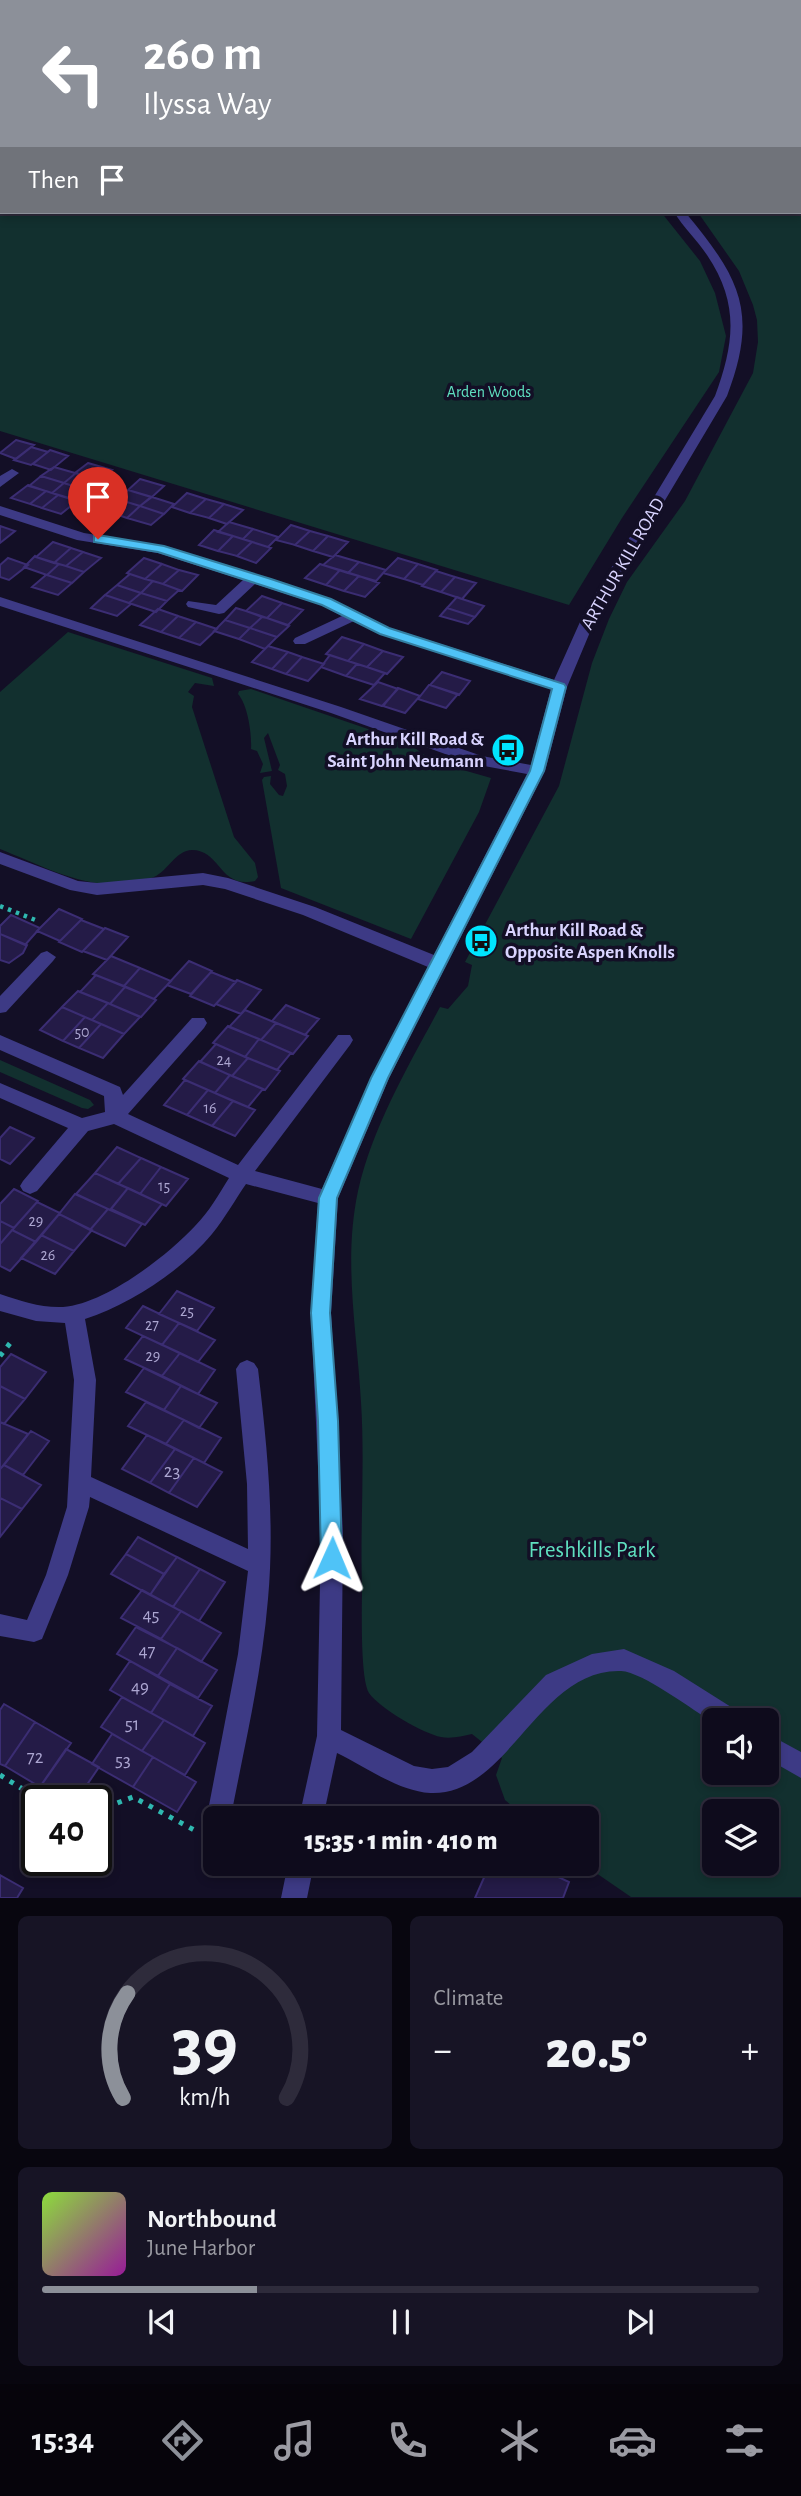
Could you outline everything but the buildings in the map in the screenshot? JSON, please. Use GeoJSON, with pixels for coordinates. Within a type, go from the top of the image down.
{"type":"FeatureCollection","features":[{"type":"Feature","properties":{"kind":"street","name":"ARTHUR KILL ROAD"},"geometry":{"type":"LineString","coordinates":[[314,1806],[329,1736],[332,1533],[321,1313],[328,1198],[380,1078],[537,771],[559,687],[591,613],[721,396],[732,372],[738,345],[739,321],[734,296],[724,270],[709,247],[681,214]]}},
{"type":"Feature","properties":{"kind":"street"},"geometry":{"type":"LineString","coordinates":[[0,483],[12,473]]}},
{"type":"Feature","properties":{"kind":"street"},"geometry":{"type":"LineString","coordinates":[[0,510],[82,537],[160,549],[253,578],[326,602],[385,631],[559,687]]}},
{"type":"Feature","properties":{"kind":"street"},"geometry":{"type":"LineString","coordinates":[[193,604],[219,610],[253,578]]}},
{"type":"Feature","properties":{"kind":"street"},"geometry":{"type":"LineString","coordinates":[[0,601],[169,659],[336,710],[479,760],[537,771]]}},
{"type":"Feature","properties":{"kind":"street"},"geometry":{"type":"LineString","coordinates":[[299,641],[354,615]]}},
{"type":"Feature","properties":{"kind":"street"},"geometry":{"type":"LineString","coordinates":[[0,858],[76,886],[97,889],[203,879],[228,884],[309,911],[438,964]]}},
{"type":"Feature","properties":{"kind":"street"},"geometry":{"type":"LineString","coordinates":[[0,1007],[47,957]]}},
{"type":"Feature","properties":{"kind":"street"},"geometry":{"type":"LineString","coordinates":[[30,1186],[82,1126],[115,1116],[198,1023]]}},
{"type":"Feature","properties":{"kind":"street"},"geometry":{"type":"LineString","coordinates":[[0,1302],[28,1312],[74,1314],[125,1290],[176,1256],[204,1230],[344,1040]]}},
{"type":"Feature","properties":{"kind":"street"},"geometry":{"type":"LineString","coordinates":[[0,1042],[113,1092],[115,1116]]}},
{"type":"Feature","properties":{"kind":"street"},"geometry":{"type":"LineString","coordinates":[[0,1090],[82,1126]]}},
{"type":"Feature","properties":{"kind":"street"},"geometry":{"type":"LineString","coordinates":[[115,1116],[242,1175],[328,1198]]}},
{"type":"Feature","properties":{"kind":"street"},"geometry":{"type":"LineString","coordinates":[[0,1625],[9,1629],[34,1630],[57,1575],[78,1507],[85,1380],[74,1314]]}},
{"type":"Feature","properties":{"kind":"street"},"geometry":{"type":"LineString","coordinates":[[221,1806],[247,1675],[257,1597],[259,1522],[256,1447],[247,1369]]}},
{"type":"Feature","properties":{"kind":"street"},"geometry":{"type":"LineString","coordinates":[[80,1482],[257,1564]]}},
{"type":"Feature","properties":{"kind":"street"},"geometry":{"type":"LineString","coordinates":[[329,1736],[412,1779],[432,1781],[452,1778],[481,1760],[554,1683],[592,1665],[625,1660],[666,1679],[711,1708]]}},
{"type":"Feature","properties":{"kind":"street"},"geometry":{"type":"LineString","coordinates":[[779,1752],[801,1766]]}},
{"type":"Feature","properties":{"kind":"street"},"geometry":{"type":"LineString","coordinates":[[294,1898],[299,1876]]}},
{"type":"Feature","properties":{"kind":"path"},"geometry":{"type":"LineString","coordinates":[[0,906],[38,921]]}},
{"type":"Feature","properties":{"kind":"path"},"geometry":{"type":"LineString","coordinates":[[0,1356],[11,1342]]}},
{"type":"Feature","properties":{"kind":"path"},"geometry":{"type":"LineString","coordinates":[[0,1775],[21,1788]]}},
{"type":"Feature","properties":{"kind":"path"},"geometry":{"type":"LineString","coordinates":[[112,1805],[133,1797],[202,1834]]}},
{"type":"Feature","properties":{"kind":"green space","name":"Arden Woods"},"geometry":{"type":"Polygon","coordinates":[[[0,214],[663,214],[700,261],[715,293],[726,336],[719,372],[622,518],[569,605],[0,431],[0,214]]]}},
{"type":"Feature","properties":{"kind":"green space","name":"Freshkills Park"},"geometry":{"type":"Polygon","coordinates":[[[699,214],[801,215],[801,1897],[631,1897],[599,1875],[599,1806],[512,1806],[505,1800],[496,1775],[502,1758],[472,1734],[449,1738],[433,1735],[392,1713],[369,1693],[364,1673],[362,1642],[363,1471],[351,1270],[354,1217],[358,1191],[382,1119],[440,1007],[448,1009],[468,986],[472,965],[465,962],[559,786],[592,663],[609,619],[627,582],[685,501],[753,373],[758,342],[753,305],[739,271],[699,214]]]}},
{"type":"Feature","properties":{"kind":"green space"},"geometry":{"type":"Polygon","coordinates":[[[68,632],[212,678],[214,686],[195,683],[188,692],[194,696],[192,707],[234,837],[255,863],[258,877],[255,881],[234,880],[209,856],[192,850],[181,853],[154,877],[114,885],[95,883],[56,872],[0,849],[0,692],[68,632]]]}},
{"type":"Feature","properties":{"kind":"green space"},"geometry":{"type":"Polygon","coordinates":[[[251,689],[406,742],[435,762],[491,778],[479,812],[411,939],[281,888],[262,780],[271,776],[270,784],[283,796],[287,786],[285,774],[278,770],[280,765],[268,733],[264,738],[272,771],[260,773],[263,764],[257,751],[251,749],[249,720],[238,694],[239,691],[251,689]]]}},
{"type":"Feature","properties":{"kind":"green space"},"geometry":{"type":"Polygon","coordinates":[[[0,1060],[90,1100],[94,1105],[88,1109],[82,1108],[0,1072],[0,1060]]]}},
{"type":"Feature","properties":{"kind":"place","name":"Arthur Kill Road & Saint John Neumann"},"geometry":{"type":"Point","coordinates":[508,750]}},
{"type":"Feature","properties":{"kind":"place","name":"Arthur Kill Road & Opposite Aspen Knolls"},"geometry":{"type":"Point","coordinates":[481,941]}},
{"type":"Feature","properties":{"kind":"route"},"geometry":{"type":"LineString","coordinates":[[98,539],[160,549],[266,582],[326,602],[385,631],[559,687],[537,771],[380,1078],[328,1198],[321,1313],[328,1421],[332,1558]]}}]}
